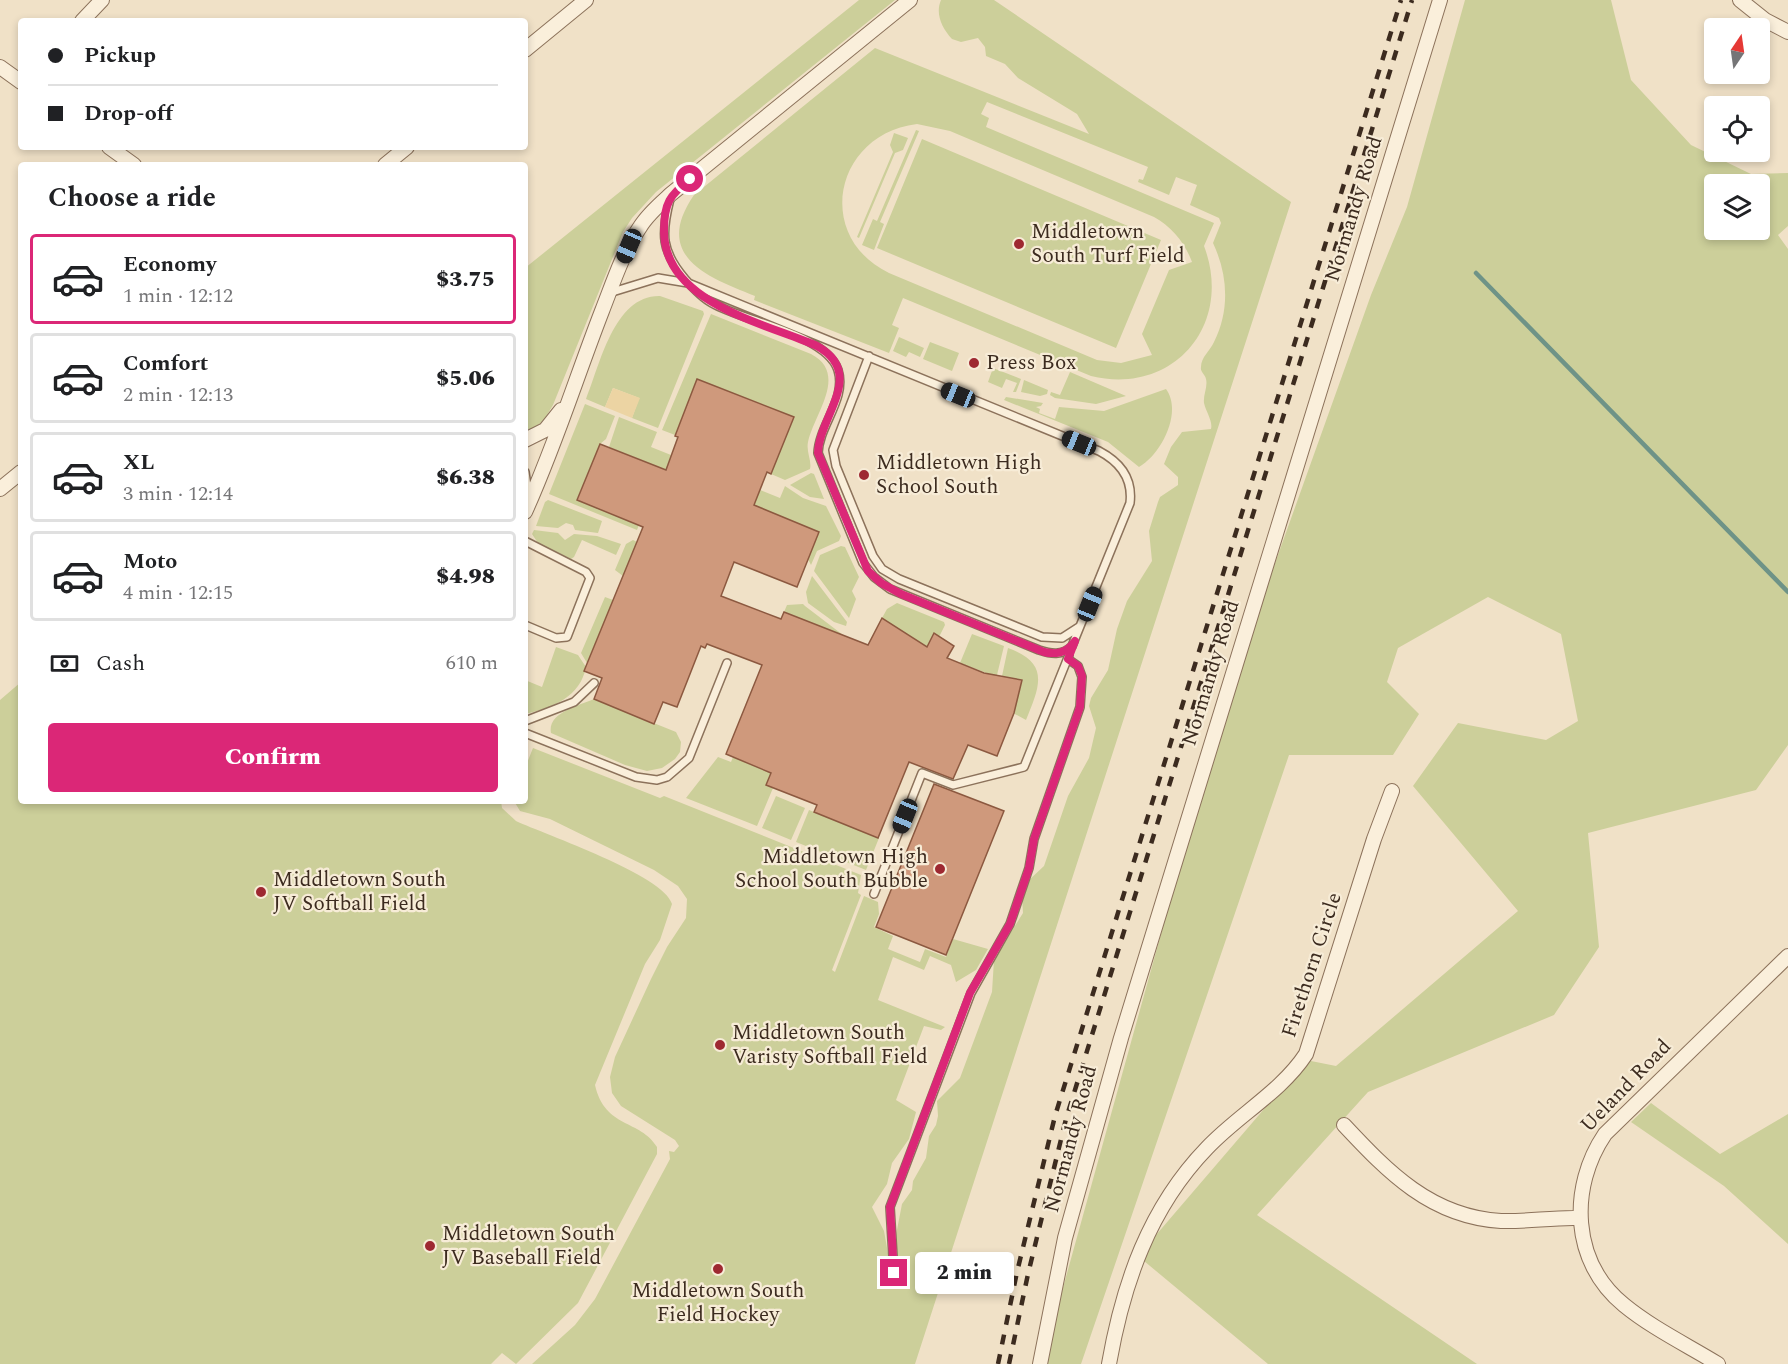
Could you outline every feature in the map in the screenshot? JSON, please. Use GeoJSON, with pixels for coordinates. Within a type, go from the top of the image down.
{"type":"FeatureCollection","features":[{"type":"Feature","properties":{"kind":"street"},"geometry":{"type":"LineString","coordinates":[[85,18],[102,0]]}},
{"type":"Feature","properties":{"kind":"street"},"geometry":{"type":"LineString","coordinates":[[528,48],[586,0]]}},
{"type":"Feature","properties":{"kind":"street"},"geometry":{"type":"LineString","coordinates":[[528,503],[556,441],[569,395],[609,293],[639,227],[671,194],[910,0]]}},
{"type":"Feature","properties":{"kind":"street","name":"Normandy Road"},"geometry":{"type":"LineString","coordinates":[[1040,1364],[1065,1238],[1111,1071],[1440,0]]}},
{"type":"Feature","properties":{"kind":"street"},"geometry":{"type":"LineString","coordinates":[[1740,0],[1765,20],[1788,32]]}},
{"type":"Feature","properties":{"kind":"street"},"geometry":{"type":"LineString","coordinates":[[0,67],[18,80]]}},
{"type":"Feature","properties":{"kind":"street"},"geometry":{"type":"LineString","coordinates":[[113,150],[130,162]]}},
{"type":"Feature","properties":{"kind":"street"},"geometry":{"type":"LineString","coordinates":[[389,162],[403,150]]}},
{"type":"Feature","properties":{"kind":"street"},"geometry":{"type":"LineString","coordinates":[[528,438],[545,429],[559,414],[569,395]]}},
{"type":"Feature","properties":{"kind":"street"},"geometry":{"type":"LineString","coordinates":[[0,489],[18,474]]}},
{"type":"Feature","properties":{"kind":"street","name":"Firethorn Circle"},"geometry":{"type":"LineString","coordinates":[[1109,1364],[1117,1317],[1131,1273],[1161,1208],[1184,1175],[1207,1148],[1289,1075],[1306,1054],[1374,839],[1392,792]]}},
{"type":"Feature","properties":{"kind":"street","name":"Ueland Road"},"geometry":{"type":"LineString","coordinates":[[1718,1364],[1637,1314],[1615,1296],[1588,1256],[1579,1218],[1583,1180],[1594,1150],[1605,1134],[1788,956]]}},
{"type":"Feature","properties":{"kind":"street"},"geometry":{"type":"LineString","coordinates":[[1344,1125],[1395,1179],[1443,1208],[1498,1220],[1579,1218]]}},
{"type":"Feature","properties":{"kind":"lane"},"geometry":{"type":"LineString","coordinates":[[671,194],[664,225],[665,244],[671,261],[688,283],[710,303],[817,346],[833,360],[840,377],[839,388],[820,440],[818,453],[863,563],[874,577],[901,594],[1044,652],[1056,654],[1065,652],[1075,641]]}},
{"type":"Feature","properties":{"kind":"lane"},"geometry":{"type":"LineString","coordinates":[[609,293],[658,278],[688,283],[832,339],[869,357],[1099,451],[1120,465],[1130,485],[1130,503],[1024,767],[953,785],[922,773],[874,894]]}},
{"type":"Feature","properties":{"kind":"lane"},"geometry":{"type":"LineString","coordinates":[[869,357],[833,450],[836,466],[879,565],[899,579],[1042,637],[1068,636],[1083,622]]}},
{"type":"Feature","properties":{"kind":"lane"},"geometry":{"type":"LineString","coordinates":[[528,543],[586,572],[590,578],[567,637],[556,638],[528,626]]}},
{"type":"Feature","properties":{"kind":"lane"},"geometry":{"type":"LineString","coordinates":[[894,1273],[890,1207],[970,993],[1010,924],[1029,868],[1034,839],[1080,707],[1082,676],[1078,666],[1068,659]]}},
{"type":"Feature","properties":{"kind":"lane"},"geometry":{"type":"LineString","coordinates":[[528,734],[636,777],[657,780],[667,777],[689,758],[727,663]]}},
{"type":"Feature","properties":{"kind":"lane"},"geometry":{"type":"LineString","coordinates":[[528,721],[574,702],[594,683]]}},
{"type":"Feature","properties":{"kind":"green space"},"geometry":{"type":"Polygon","coordinates":[[[859,0],[895,0],[656,192],[632,218],[623,232],[553,405],[544,420],[532,430],[528,429],[528,266],[859,0]]]}},
{"type":"Feature","properties":{"kind":"green space"},"geometry":{"type":"Polygon","coordinates":[[[941,0],[994,0],[1291,202],[915,1364],[532,1364],[575,1325],[595,1299],[670,1159],[669,1151],[674,1152],[679,1146],[675,1140],[621,1106],[612,1093],[610,1077],[615,1057],[651,979],[667,947],[686,918],[687,899],[678,886],[654,870],[550,819],[520,811],[516,804],[528,804],[528,760],[533,748],[660,798],[664,796],[861,875],[858,893],[861,895],[832,970],[835,972],[864,896],[878,902],[879,914],[874,927],[893,936],[888,949],[920,962],[925,949],[946,957],[953,939],[988,949],[976,970],[956,982],[951,965],[930,956],[924,970],[893,957],[878,1000],[945,1027],[941,1030],[924,1026],[896,1100],[916,1112],[909,1139],[892,1163],[887,1184],[872,1207],[884,1231],[892,1276],[900,1274],[895,1240],[902,1204],[912,1190],[913,1181],[926,1158],[929,1136],[936,1125],[938,1116],[937,1101],[960,1078],[992,992],[994,960],[1023,913],[1022,897],[1028,881],[1044,866],[1068,796],[1089,758],[1096,728],[1089,706],[1091,698],[1108,670],[1117,629],[1127,601],[1152,561],[1149,531],[1160,497],[1178,485],[1178,477],[1164,464],[1171,447],[1182,432],[1211,429],[1204,403],[1206,379],[1201,367],[1202,360],[1212,345],[1223,318],[1225,292],[1222,267],[1213,243],[1221,223],[1219,218],[1190,205],[1197,185],[1176,177],[1169,195],[1138,182],[1139,179],[1143,180],[1148,167],[987,102],[981,114],[989,118],[986,127],[1214,223],[1204,246],[1211,275],[1211,302],[1203,327],[1189,348],[1171,364],[1147,375],[1121,379],[1091,376],[903,298],[892,325],[899,328],[889,353],[754,300],[755,296],[704,272],[682,249],[679,234],[683,216],[694,195],[875,48],[1089,134],[1077,114],[1018,78],[1005,64],[986,56],[985,47],[978,38],[961,42],[952,39],[940,21],[941,0]],[[917,124],[889,132],[867,146],[852,166],[844,188],[843,212],[850,236],[865,256],[889,273],[1097,360],[1121,363],[1152,355],[1142,334],[1169,270],[1192,262],[1177,236],[1154,217],[950,131],[917,124]]]}},
{"type":"Feature","properties":{"kind":"green space"},"geometry":{"type":"Polygon","coordinates":[[[1465,0],[1611,0],[1631,80],[1691,145],[1704,151],[1704,162],[1726,162],[1751,174],[1788,173],[1788,226],[1778,235],[1788,249],[1788,745],[1756,790],[1588,833],[1599,947],[1554,1015],[1368,1092],[1257,1215],[1477,1364],[1268,1364],[1138,1256],[1306,1060],[1336,1066],[1518,911],[1413,786],[1458,723],[1546,740],[1578,721],[1561,634],[1488,597],[1398,648],[1387,682],[1419,714],[1393,755],[1289,755],[1081,1364],[1045,1364],[1046,1349],[1225,703],[1371,295],[1407,207],[1465,0]]]}},
{"type":"Feature","properties":{"kind":"green space"},"geometry":{"type":"Polygon","coordinates":[[[916,130],[919,131],[880,222],[884,224],[874,250],[862,245],[873,219],[877,221],[916,130]]]}},
{"type":"Feature","properties":{"kind":"green space"},"geometry":{"type":"Polygon","coordinates":[[[894,133],[908,138],[903,150],[895,153],[859,238],[857,237],[893,152],[890,145],[894,133]]]}},
{"type":"Feature","properties":{"kind":"green space","name":"Middletown South Turf Field"},"geometry":{"type":"Polygon","coordinates":[[[922,139],[1161,240],[1116,348],[877,248],[922,139]]]}},
{"type":"Feature","properties":{"kind":"green space"},"geometry":{"type":"Polygon","coordinates":[[[660,296],[703,311],[704,314],[658,428],[632,418],[639,398],[613,388],[605,407],[586,399],[603,351],[620,319],[631,307],[644,299],[660,296]]]}},
{"type":"Feature","properties":{"kind":"green space"},"geometry":{"type":"Polygon","coordinates":[[[711,314],[811,354],[822,362],[827,372],[828,383],[822,407],[808,442],[810,469],[785,480],[771,474],[793,417],[697,379],[675,435],[662,430],[711,314]]]}},
{"type":"Feature","properties":{"kind":"green space"},"geometry":{"type":"Polygon","coordinates":[[[899,337],[924,348],[920,357],[909,352],[906,357],[893,351],[899,337]]]}},
{"type":"Feature","properties":{"kind":"green space"},"geometry":{"type":"Polygon","coordinates":[[[930,342],[959,353],[952,371],[923,359],[930,342]]]}},
{"type":"Feature","properties":{"kind":"green space"},"geometry":{"type":"Polygon","coordinates":[[[993,368],[1021,379],[1016,392],[1013,392],[1017,383],[1006,379],[1002,388],[988,382],[993,368]]]}},
{"type":"Feature","properties":{"kind":"green space"},"geometry":{"type":"Polygon","coordinates":[[[1070,372],[1126,396],[1096,404],[1055,398],[1050,395],[1051,392],[1060,395],[1070,372]]]}},
{"type":"Feature","properties":{"kind":"green space"},"geometry":{"type":"Polygon","coordinates":[[[1024,380],[1048,390],[1047,394],[1040,396],[1021,392],[1024,380]]]}},
{"type":"Feature","properties":{"kind":"green space"},"geometry":{"type":"Polygon","coordinates":[[[1166,389],[1171,398],[1171,421],[1162,443],[1155,453],[1139,467],[1108,442],[1004,400],[1006,397],[1043,403],[1036,407],[1040,409],[1039,413],[1055,419],[1059,407],[1104,411],[1166,389]]]}},
{"type":"Feature","properties":{"kind":"green space"},"geometry":{"type":"Polygon","coordinates":[[[585,404],[615,416],[606,439],[600,444],[577,499],[639,525],[637,530],[549,494],[585,404]]]}},
{"type":"Feature","properties":{"kind":"green space"},"geometry":{"type":"Polygon","coordinates":[[[619,417],[657,432],[651,447],[671,455],[666,470],[609,447],[619,417]]]}},
{"type":"Feature","properties":{"kind":"green space"},"geometry":{"type":"Polygon","coordinates":[[[811,473],[814,474],[824,499],[810,497],[790,485],[811,473]]]}},
{"type":"Feature","properties":{"kind":"green space"},"geometry":{"type":"Polygon","coordinates":[[[785,486],[803,498],[826,506],[841,536],[839,541],[817,551],[811,565],[808,559],[819,532],[754,505],[760,490],[780,498],[785,486]]]}},
{"type":"Feature","properties":{"kind":"green space"},"geometry":{"type":"Polygon","coordinates":[[[548,500],[602,521],[598,533],[575,530],[573,525],[566,523],[558,528],[536,526],[545,502],[548,500]]]}},
{"type":"Feature","properties":{"kind":"green space"},"geometry":{"type":"Polygon","coordinates":[[[534,530],[558,533],[565,540],[574,534],[597,536],[621,544],[616,555],[582,540],[571,559],[538,543],[532,534],[534,530]]]}},
{"type":"Feature","properties":{"kind":"green space"},"geometry":{"type":"Polygon","coordinates":[[[633,540],[637,542],[623,576],[615,570],[626,544],[633,540]]]}},
{"type":"Feature","properties":{"kind":"green space"},"geometry":{"type":"Polygon","coordinates":[[[841,546],[845,547],[859,577],[852,591],[856,599],[849,618],[814,571],[820,555],[841,546]]]}},
{"type":"Feature","properties":{"kind":"green space"},"geometry":{"type":"Polygon","coordinates":[[[812,576],[847,622],[846,626],[834,622],[808,603],[806,592],[812,576]]]}},
{"type":"Feature","properties":{"kind":"green space"},"geometry":{"type":"Polygon","coordinates":[[[605,597],[613,600],[587,663],[581,653],[605,597]]]}},
{"type":"Feature","properties":{"kind":"green space"},"geometry":{"type":"Polygon","coordinates":[[[897,603],[944,622],[945,625],[939,637],[934,634],[927,647],[882,618],[887,609],[897,603]]]}},
{"type":"Feature","properties":{"kind":"green space"},"geometry":{"type":"Polygon","coordinates":[[[803,604],[843,635],[784,612],[787,605],[803,604]]]}},
{"type":"Feature","properties":{"kind":"green space"},"geometry":{"type":"Polygon","coordinates":[[[972,634],[1004,646],[997,675],[960,663],[972,634]]]}},
{"type":"Feature","properties":{"kind":"green space"},"geometry":{"type":"Polygon","coordinates":[[[556,647],[578,655],[586,667],[583,677],[572,693],[555,704],[528,713],[528,681],[542,687],[556,647]]]}},
{"type":"Feature","properties":{"kind":"green space"},"geometry":{"type":"Polygon","coordinates":[[[1008,648],[1021,654],[1036,668],[1038,686],[1026,720],[1013,713],[1022,680],[1002,676],[1008,648]]]}},
{"type":"Feature","properties":{"kind":"green space"},"geometry":{"type":"Polygon","coordinates":[[[18,685],[18,804],[501,804],[502,808],[516,821],[627,869],[664,893],[672,904],[660,940],[645,964],[595,1085],[607,1109],[615,1117],[650,1138],[657,1147],[657,1154],[578,1303],[516,1364],[502,1353],[491,1364],[0,1364],[0,700],[18,685]]]}},
{"type":"Feature","properties":{"kind":"green space"},"geometry":{"type":"Polygon","coordinates":[[[594,699],[676,732],[681,742],[680,752],[675,759],[662,768],[647,771],[625,765],[551,733],[551,726],[559,715],[594,699]]]}},
{"type":"Feature","properties":{"kind":"green space"},"geometry":{"type":"Polygon","coordinates":[[[718,757],[731,762],[733,757],[771,773],[766,785],[773,788],[757,826],[686,798],[718,757]]]}},
{"type":"Feature","properties":{"kind":"green space"},"geometry":{"type":"Polygon","coordinates":[[[776,796],[805,808],[791,840],[762,828],[776,796]]]}},
{"type":"Feature","properties":{"kind":"green space"},"geometry":{"type":"Polygon","coordinates":[[[809,810],[879,838],[866,870],[796,842],[809,810]]]}},
{"type":"Feature","properties":{"kind":"green space"},"geometry":{"type":"Polygon","coordinates":[[[1651,1103],[1720,1154],[1788,1114],[1788,1244],[1724,1186],[1631,1122],[1651,1103]]]}},
{"type":"Feature","properties":{"kind":"sand"},"geometry":{"type":"Polygon","coordinates":[[[613,388],[640,398],[632,418],[605,407],[613,388]]]}},
{"type":"Feature","properties":{"kind":"building"},"geometry":{"type":"Polygon","coordinates":[[[697,379],[794,417],[771,474],[767,472],[754,505],[819,532],[797,587],[734,562],[721,596],[781,619],[784,612],[868,645],[882,618],[927,647],[934,633],[954,646],[947,658],[984,673],[1022,680],[1014,713],[997,756],[968,745],[953,779],[909,762],[878,838],[814,812],[817,805],[766,785],[771,773],[726,754],[762,665],[707,644],[705,648],[701,646],[677,707],[663,702],[654,724],[594,699],[602,678],[584,671],[643,527],[577,500],[600,444],[666,470],[678,437],[675,436],[697,379]]]}},
{"type":"Feature","properties":{"kind":"building","name":"Middletown High School South Bubble"},"geometry":{"type":"Polygon","coordinates":[[[934,784],[1004,811],[946,955],[876,927],[934,784]]]}},
{"type":"Feature","properties":{"kind":"waterway"},"geometry":{"type":"LineString","coordinates":[[1476,273],[1788,592]]}},
{"type":"Feature","properties":{"kind":"railway"},"geometry":{"type":"LineString","coordinates":[[998,1364],[1017,1272],[1055,1116],[1401,0]]}},
{"type":"Feature","properties":{"kind":"railway"},"geometry":{"type":"LineString","coordinates":[[1009,1364],[1028,1274],[1066,1119],[1412,0]]}},
{"type":"Feature","properties":{"kind":"place","name":"Middletown South Turf Field"},"geometry":{"type":"Point","coordinates":[1019,244]}},
{"type":"Feature","properties":{"kind":"place","name":"Press Box"},"geometry":{"type":"Point","coordinates":[974,363]}},
{"type":"Feature","properties":{"kind":"place","name":"Middletown High School South"},"geometry":{"type":"Point","coordinates":[864,475]}},
{"type":"Feature","properties":{"kind":"place","name":"Middletown High School South Bubble"},"geometry":{"type":"Point","coordinates":[940,869]}},
{"type":"Feature","properties":{"kind":"place","name":"Middletown South JV Softball Field"},"geometry":{"type":"Point","coordinates":[261,892]}},
{"type":"Feature","properties":{"kind":"place","name":"Middletown South Varisty Softball Field"},"geometry":{"type":"Point","coordinates":[720,1045]}},
{"type":"Feature","properties":{"kind":"place","name":"Middletown South JV Baseball Field"},"geometry":{"type":"Point","coordinates":[430,1246]}},
{"type":"Feature","properties":{"kind":"place","name":"Middletown South Field Hockey"},"geometry":{"type":"Point","coordinates":[718,1269]}},
{"type":"Feature","properties":{"kind":"route"},"geometry":{"type":"LineString","coordinates":[[690,179],[671,194],[664,225],[666,250],[675,267],[688,283],[710,303],[817,346],[829,354],[836,366],[840,377],[839,388],[820,440],[818,453],[868,571],[890,589],[1044,652],[1056,654],[1065,652],[1075,641],[1068,659],[1078,666],[1082,676],[1083,693],[1076,722],[1034,839],[1029,868],[1010,924],[970,993],[890,1207],[894,1273]]}}]}
